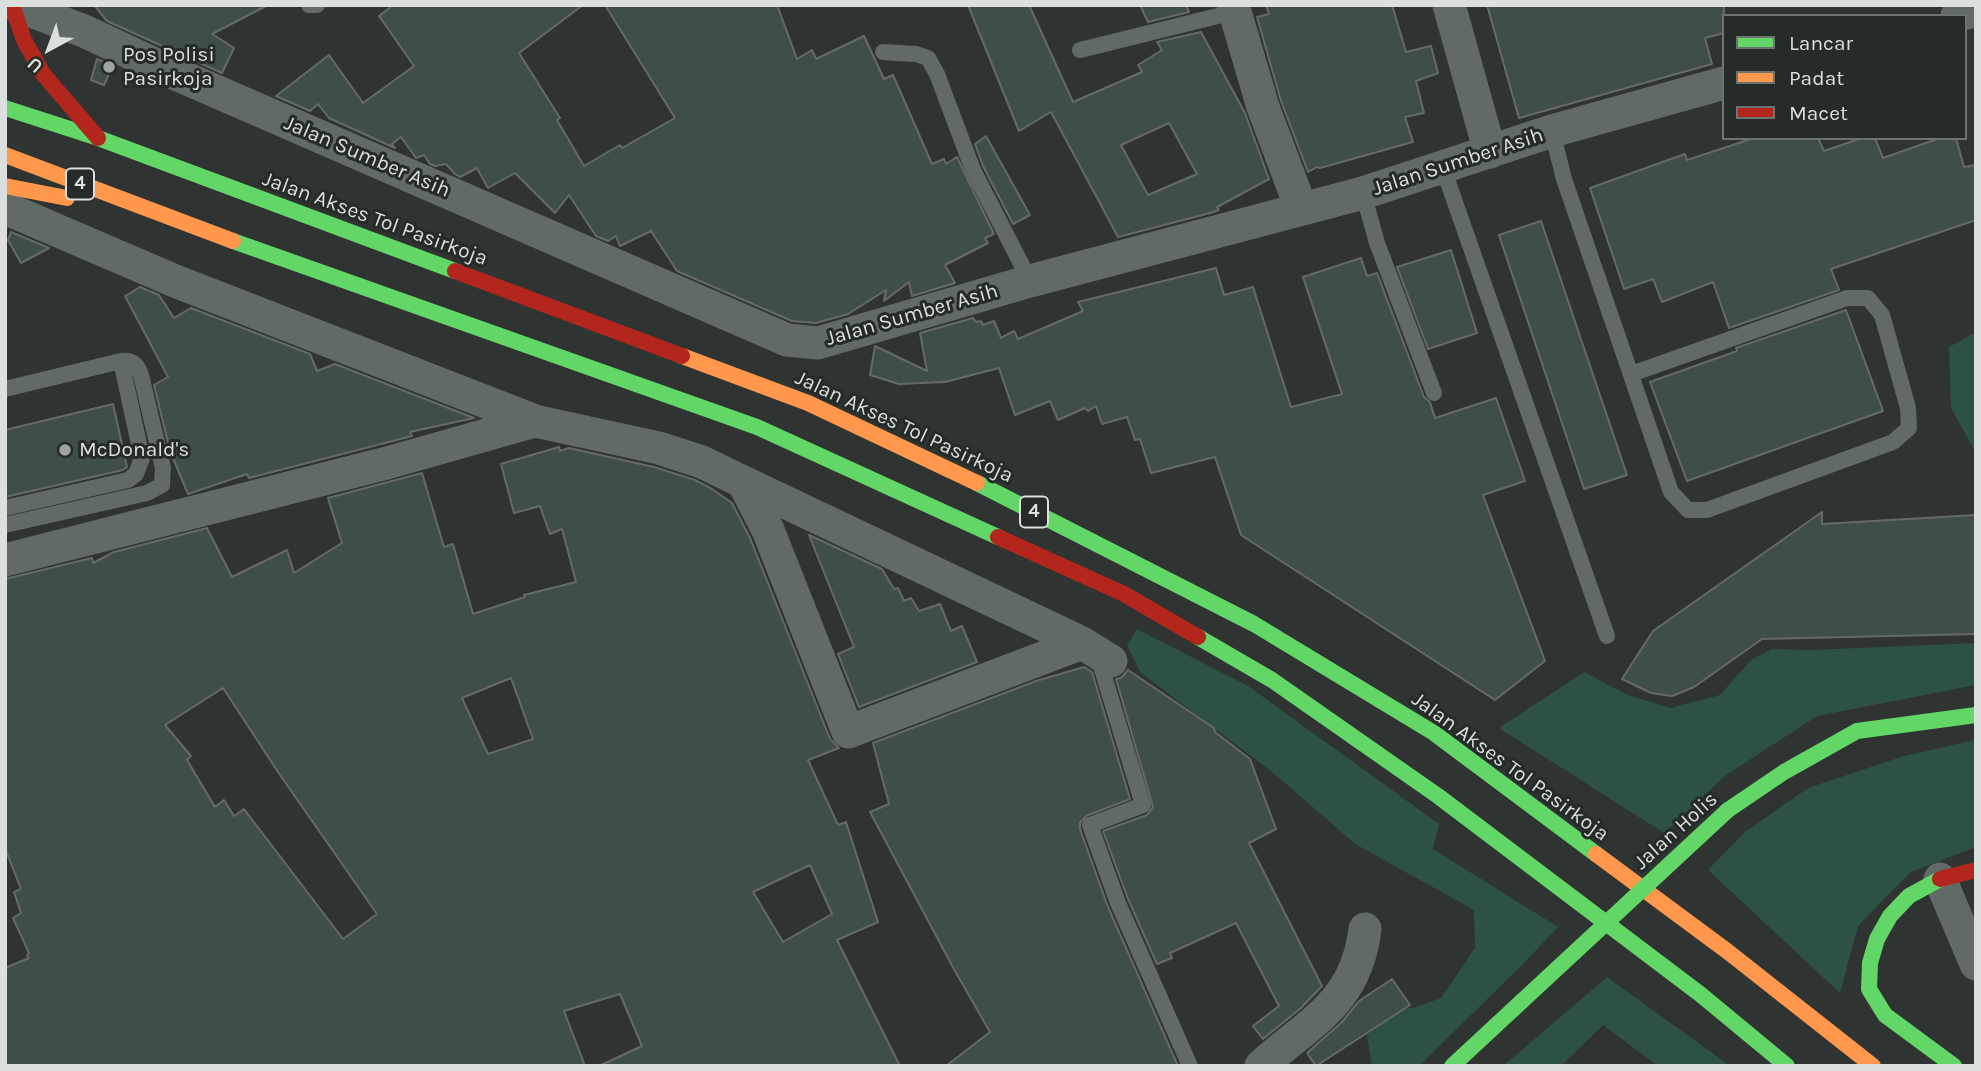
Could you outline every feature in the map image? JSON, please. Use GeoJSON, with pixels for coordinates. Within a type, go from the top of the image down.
{"type":"FeatureCollection","features":[{"type":"Feature","properties":{"kind":"main road"},"geometry":{"type":"LineString","coordinates":[[14,5],[24,40],[43,74],[98,138]]}},
{"type":"Feature","properties":{"kind":"main road","name":"Jalan Akses Tol Pasirkoja"},"geometry":{"type":"LineString","coordinates":[[5,108],[98,138],[808,403],[983,486],[1254,624],[1434,733],[1727,951],[1873,1066]]}},
{"type":"Feature","properties":{"kind":"main road","name":"4"},"geometry":{"type":"LineString","coordinates":[[5,155],[155,213],[757,427],[1124,594],[1272,680],[1438,796],[1700,994],[1787,1066]]}},
{"type":"Feature","properties":{"kind":"main road"},"geometry":{"type":"LineString","coordinates":[[5,186],[155,213]]}},
{"type":"Feature","properties":{"kind":"main road","name":"Jalan Holis"},"geometry":{"type":"LineString","coordinates":[[1452,1066],[1728,810],[1794,766],[1857,732],[1976,715]]}},
{"type":"Feature","properties":{"kind":"main road"},"geometry":{"type":"LineString","coordinates":[[1954,1066],[1885,1015],[1869,989],[1870,963],[1877,939],[1890,916],[1909,896],[1940,879],[1976,870]]}},
{"type":"Feature","properties":{"kind":"street","name":"Jalan Sumber Asih"},"geometry":{"type":"LineString","coordinates":[[14,5],[84,32],[787,340],[818,343],[1030,281],[1363,193],[1552,131],[1722,84]]}},
{"type":"Feature","properties":{"kind":"street"},"geometry":{"type":"LineString","coordinates":[[1448,5],[1490,152]]}},
{"type":"Feature","properties":{"kind":"street"},"geometry":{"type":"LineString","coordinates":[[1234,9],[1263,107],[1301,208]]}},
{"type":"Feature","properties":{"kind":"street"},"geometry":{"type":"LineString","coordinates":[[5,211],[12,211],[175,281],[535,421],[660,448],[702,462],[1097,652]]}},
{"type":"Feature","properties":{"kind":"street"},"geometry":{"type":"LineString","coordinates":[[5,560],[387,463],[535,421]]}},
{"type":"Feature","properties":{"kind":"street"},"geometry":{"type":"LineString","coordinates":[[743,482],[768,530],[848,732],[1097,652]]}},
{"type":"Feature","properties":{"kind":"street"},"geometry":{"type":"LineString","coordinates":[[1940,879],[1976,964]]}},
{"type":"Feature","properties":{"kind":"street"},"geometry":{"type":"LineString","coordinates":[[1261,1066],[1337,1001],[1354,975],[1362,954],[1365,929]]}},
{"type":"Feature","properties":{"kind":"lane"},"geometry":{"type":"LineString","coordinates":[[309,5],[317,5]]}},
{"type":"Feature","properties":{"kind":"lane"},"geometry":{"type":"LineString","coordinates":[[1080,51],[1234,9]]}},
{"type":"Feature","properties":{"kind":"lane"},"geometry":{"type":"LineString","coordinates":[[883,51],[916,54],[928,58],[937,74],[972,170],[1030,281]]}},
{"type":"Feature","properties":{"kind":"lane"},"geometry":{"type":"LineString","coordinates":[[1552,131],[1564,178],[1671,492],[1688,510],[1707,510],[1869,451],[1893,442],[1909,428],[1908,408],[1882,315],[1868,298],[1847,298],[1631,374]]}},
{"type":"Feature","properties":{"kind":"lane"},"geometry":{"type":"LineString","coordinates":[[1443,168],[1607,636]]}},
{"type":"Feature","properties":{"kind":"lane"},"geometry":{"type":"LineString","coordinates":[[1363,193],[1377,243],[1434,393]]}},
{"type":"Feature","properties":{"kind":"lane"},"geometry":{"type":"LineString","coordinates":[[5,389],[129,360],[135,363],[141,374],[163,468],[162,485],[147,493],[5,525]]}},
{"type":"Feature","properties":{"kind":"lane"},"geometry":{"type":"LineString","coordinates":[[5,509],[128,480],[136,474],[142,458],[121,361]]}},
{"type":"Feature","properties":{"kind":"lane"},"geometry":{"type":"LineString","coordinates":[[1097,652],[1143,805],[1090,825],[1118,903],[1190,1066]]}},
{"type":"Feature","properties":{"kind":"green space"},"geometry":{"type":"Polygon","coordinates":[[[1976,332],[1976,453],[1951,408],[1949,347],[1976,332]]]}},
{"type":"Feature","properties":{"kind":"green space"},"geometry":{"type":"Polygon","coordinates":[[[1137,629],[1248,686],[1439,824],[1433,849],[1558,927],[1419,1066],[1372,1066],[1367,1036],[1383,1010],[1413,1008],[1441,998],[1475,948],[1474,910],[1355,844],[1276,775],[1140,672],[1127,645],[1137,629]]]}},
{"type":"Feature","properties":{"kind":"green space"},"geometry":{"type":"Polygon","coordinates":[[[1976,643],[1976,685],[1817,716],[1725,776],[1664,833],[1499,728],[1584,672],[1628,695],[1671,708],[1720,695],[1751,660],[1772,649],[1810,650],[1976,643]]]}},
{"type":"Feature","properties":{"kind":"green space"},"geometry":{"type":"Polygon","coordinates":[[[1976,740],[1976,847],[1911,872],[1858,926],[1840,993],[1708,870],[1745,832],[1808,788],[1904,756],[1976,740]]]}},
{"type":"Feature","properties":{"kind":"green space"},"geometry":{"type":"Polygon","coordinates":[[[1607,977],[1730,1066],[1658,1066],[1603,1025],[1561,1066],[1503,1066],[1607,977]]]}},
{"type":"Feature","properties":{"kind":"building"},"geometry":{"type":"Polygon","coordinates":[[[94,5],[268,5],[212,34],[234,48],[222,73],[107,21],[94,5]]]}},
{"type":"Feature","properties":{"kind":"building"},"geometry":{"type":"Polygon","coordinates":[[[393,5],[583,5],[519,53],[560,118],[557,120],[584,166],[675,118],[605,5],[777,5],[797,59],[812,50],[816,59],[864,36],[884,79],[893,75],[932,164],[944,159],[946,164],[957,157],[994,234],[985,238],[988,243],[945,265],[955,283],[912,296],[909,282],[884,301],[886,290],[848,314],[816,323],[792,321],[677,271],[651,231],[620,246],[616,236],[608,241],[596,236],[569,195],[555,213],[515,173],[488,188],[477,168],[460,177],[446,164],[430,164],[424,155],[416,158],[401,137],[392,144],[395,148],[329,118],[318,104],[310,111],[276,96],[329,55],[363,103],[414,66],[379,16],[393,5]]]}},
{"type":"Feature","properties":{"kind":"building"},"geometry":{"type":"Polygon","coordinates":[[[968,5],[1029,5],[1073,102],[1142,72],[1138,65],[1162,50],[1157,42],[1201,32],[1245,113],[1269,179],[1217,207],[1219,210],[1118,237],[1051,112],[1019,131],[968,5]],[[1169,123],[1121,145],[1148,195],[1197,174],[1169,123]]]}},
{"type":"Feature","properties":{"kind":"building"},"geometry":{"type":"Polygon","coordinates":[[[1140,5],[1186,5],[1189,12],[1148,22],[1140,5]]]}},
{"type":"Feature","properties":{"kind":"building"},"geometry":{"type":"Polygon","coordinates":[[[1266,5],[1392,5],[1406,52],[1431,46],[1438,73],[1416,81],[1424,113],[1405,117],[1413,142],[1317,167],[1308,172],[1281,101],[1257,17],[1269,14],[1266,5]]]}},
{"type":"Feature","properties":{"kind":"building"},"geometry":{"type":"Polygon","coordinates":[[[1487,5],[1724,5],[1722,34],[1705,38],[1712,64],[1519,118],[1487,5]]]}},
{"type":"Feature","properties":{"kind":"building"},"geometry":{"type":"Polygon","coordinates":[[[97,59],[113,66],[104,85],[91,80],[97,59]]]}},
{"type":"Feature","properties":{"kind":"building"},"geometry":{"type":"Polygon","coordinates":[[[986,136],[1030,215],[1013,224],[983,166],[975,144],[986,136]]]}},
{"type":"Feature","properties":{"kind":"building"},"geometry":{"type":"Polygon","coordinates":[[[1748,140],[1819,140],[1824,151],[1856,140],[1876,140],[1883,158],[1934,140],[1957,140],[1964,167],[1976,165],[1976,220],[1831,269],[1839,290],[1729,328],[1713,282],[1662,302],[1653,279],[1624,289],[1590,188],[1685,154],[1687,160],[1748,140]]]}},
{"type":"Feature","properties":{"kind":"building"},"geometry":{"type":"Polygon","coordinates":[[[1541,221],[1627,475],[1584,489],[1499,235],[1541,221]]]}},
{"type":"Feature","properties":{"kind":"building"},"geometry":{"type":"Polygon","coordinates":[[[11,232],[49,248],[21,263],[8,240],[11,232]]]}},
{"type":"Feature","properties":{"kind":"building"},"geometry":{"type":"Polygon","coordinates":[[[1451,250],[1477,333],[1428,349],[1397,267],[1451,250]]]}},
{"type":"Feature","properties":{"kind":"building"},"geometry":{"type":"Polygon","coordinates":[[[1361,258],[1367,276],[1377,273],[1424,397],[1430,402],[1435,418],[1496,398],[1525,481],[1483,495],[1545,661],[1495,700],[1241,535],[1215,457],[1151,473],[1140,439],[1135,440],[1127,417],[1102,424],[1096,406],[1058,420],[1050,401],[1015,415],[999,368],[945,382],[899,384],[870,375],[875,346],[927,371],[920,333],[973,318],[976,322],[981,321],[983,325],[994,321],[1001,338],[1014,331],[1018,339],[1083,311],[1078,302],[1216,268],[1224,295],[1253,287],[1291,407],[1342,394],[1303,277],[1361,258]]]}},
{"type":"Feature","properties":{"kind":"building"},"geometry":{"type":"Polygon","coordinates":[[[140,287],[159,295],[174,318],[191,308],[310,354],[317,371],[335,364],[474,418],[410,432],[412,436],[249,478],[247,474],[188,494],[170,451],[154,385],[168,377],[125,296],[140,287]]]}},
{"type":"Feature","properties":{"kind":"building"},"geometry":{"type":"Polygon","coordinates":[[[1846,310],[1883,411],[1687,481],[1650,382],[1737,351],[1736,348],[1846,310]]]}},
{"type":"Feature","properties":{"kind":"building","name":"McDonald's"},"geometry":{"type":"Polygon","coordinates":[[[113,404],[127,467],[5,497],[5,430],[113,404]]]}},
{"type":"Feature","properties":{"kind":"building"},"geometry":{"type":"Polygon","coordinates":[[[559,447],[560,451],[569,448],[654,467],[695,480],[732,503],[750,538],[830,739],[839,748],[808,760],[838,825],[846,822],[878,922],[837,940],[900,1066],[599,1066],[642,1046],[620,994],[564,1011],[585,1066],[5,1066],[5,968],[29,958],[29,953],[13,918],[21,913],[14,892],[21,889],[5,848],[5,579],[92,558],[93,563],[114,552],[207,528],[232,577],[287,550],[294,573],[342,543],[328,498],[422,473],[444,547],[453,544],[473,614],[525,597],[524,595],[576,582],[562,529],[550,534],[540,506],[514,513],[501,464],[559,447]],[[511,678],[462,698],[488,754],[533,739],[511,678]],[[223,688],[165,725],[191,756],[187,760],[215,807],[224,800],[234,816],[244,809],[343,939],[377,914],[223,688]],[[810,865],[753,892],[783,942],[832,914],[810,865]]]}},
{"type":"Feature","properties":{"kind":"building"},"geometry":{"type":"Polygon","coordinates":[[[1822,512],[1822,524],[1976,515],[1976,634],[1762,639],[1694,687],[1672,696],[1651,693],[1622,679],[1653,631],[1822,512]]]}},
{"type":"Feature","properties":{"kind":"building"},"geometry":{"type":"Polygon","coordinates":[[[809,535],[882,569],[894,589],[898,588],[904,601],[911,598],[919,611],[940,604],[951,631],[962,626],[977,662],[859,707],[838,654],[854,647],[809,535]]]}},
{"type":"Feature","properties":{"kind":"building"},"geometry":{"type":"Polygon","coordinates":[[[1084,667],[1092,672],[1130,799],[1086,816],[1080,823],[1080,829],[1108,907],[1178,1066],[946,1066],[990,1032],[870,812],[889,804],[873,743],[1036,681],[1084,667]]]}},
{"type":"Feature","properties":{"kind":"building"},"geometry":{"type":"Polygon","coordinates":[[[1128,670],[1214,728],[1215,732],[1250,759],[1276,829],[1249,843],[1322,986],[1301,1008],[1263,1039],[1253,1026],[1279,1006],[1236,923],[1170,953],[1172,958],[1157,964],[1128,899],[1103,831],[1147,815],[1153,807],[1116,679],[1121,678],[1128,670]]]}},
{"type":"Feature","properties":{"kind":"building"},"geometry":{"type":"Polygon","coordinates":[[[1392,979],[1410,1005],[1316,1066],[1307,1053],[1342,1022],[1359,1001],[1392,979]]]}},
{"type":"Feature","properties":{"kind":"traffic: fast"},"geometry":{"type":"LineString","coordinates":[[5,108],[98,138],[455,271]]}},
{"type":"Feature","properties":{"kind":"traffic: fast"},"geometry":{"type":"LineString","coordinates":[[233,241],[757,427],[998,537]]}},
{"type":"Feature","properties":{"kind":"traffic: fast"},"geometry":{"type":"LineString","coordinates":[[977,483],[1254,624],[1434,733],[1596,854]]}},
{"type":"Feature","properties":{"kind":"traffic: fast"},"geometry":{"type":"LineString","coordinates":[[1198,637],[1272,680],[1438,796],[1700,994],[1787,1066]]}},
{"type":"Feature","properties":{"kind":"traffic: fast"},"geometry":{"type":"LineString","coordinates":[[1728,810],[1784,772],[1857,731],[1976,715]]}},
{"type":"Feature","properties":{"kind":"traffic: fast"},"geometry":{"type":"LineString","coordinates":[[1521,1002],[1728,810]]}},
{"type":"Feature","properties":{"kind":"traffic: fast"},"geometry":{"type":"LineString","coordinates":[[1940,879],[1909,896],[1890,916],[1877,939],[1870,963],[1869,989],[1885,1015],[1954,1066]]}},
{"type":"Feature","properties":{"kind":"traffic: fast"},"geometry":{"type":"LineString","coordinates":[[1452,1066],[1521,1002]]}},
{"type":"Feature","properties":{"kind":"traffic: slow"},"geometry":{"type":"LineString","coordinates":[[5,155],[233,241]]}},
{"type":"Feature","properties":{"kind":"traffic: slow"},"geometry":{"type":"LineString","coordinates":[[5,186],[67,198]]}},
{"type":"Feature","properties":{"kind":"traffic: slow"},"geometry":{"type":"LineString","coordinates":[[682,356],[808,403],[977,483]]}},
{"type":"Feature","properties":{"kind":"traffic: slow"},"geometry":{"type":"LineString","coordinates":[[1596,854],[1727,951],[1873,1066]]}},
{"type":"Feature","properties":{"kind":"traffic: jam"},"geometry":{"type":"LineString","coordinates":[[12,5],[24,40],[43,74],[98,138]]}},
{"type":"Feature","properties":{"kind":"traffic: jam"},"geometry":{"type":"LineString","coordinates":[[455,271],[682,356]]}},
{"type":"Feature","properties":{"kind":"traffic: jam"},"geometry":{"type":"LineString","coordinates":[[998,537],[1124,594],[1198,637]]}},
{"type":"Feature","properties":{"kind":"traffic: jam"},"geometry":{"type":"LineString","coordinates":[[1940,879],[1976,870]]}},
{"type":"Feature","properties":{"kind":"place","name":"Pos Polisi Pasirkoja"},"geometry":{"type":"Point","coordinates":[109,67]}},
{"type":"Feature","properties":{"kind":"place","name":"McDonald's"},"geometry":{"type":"Point","coordinates":[65,450]}}]}
